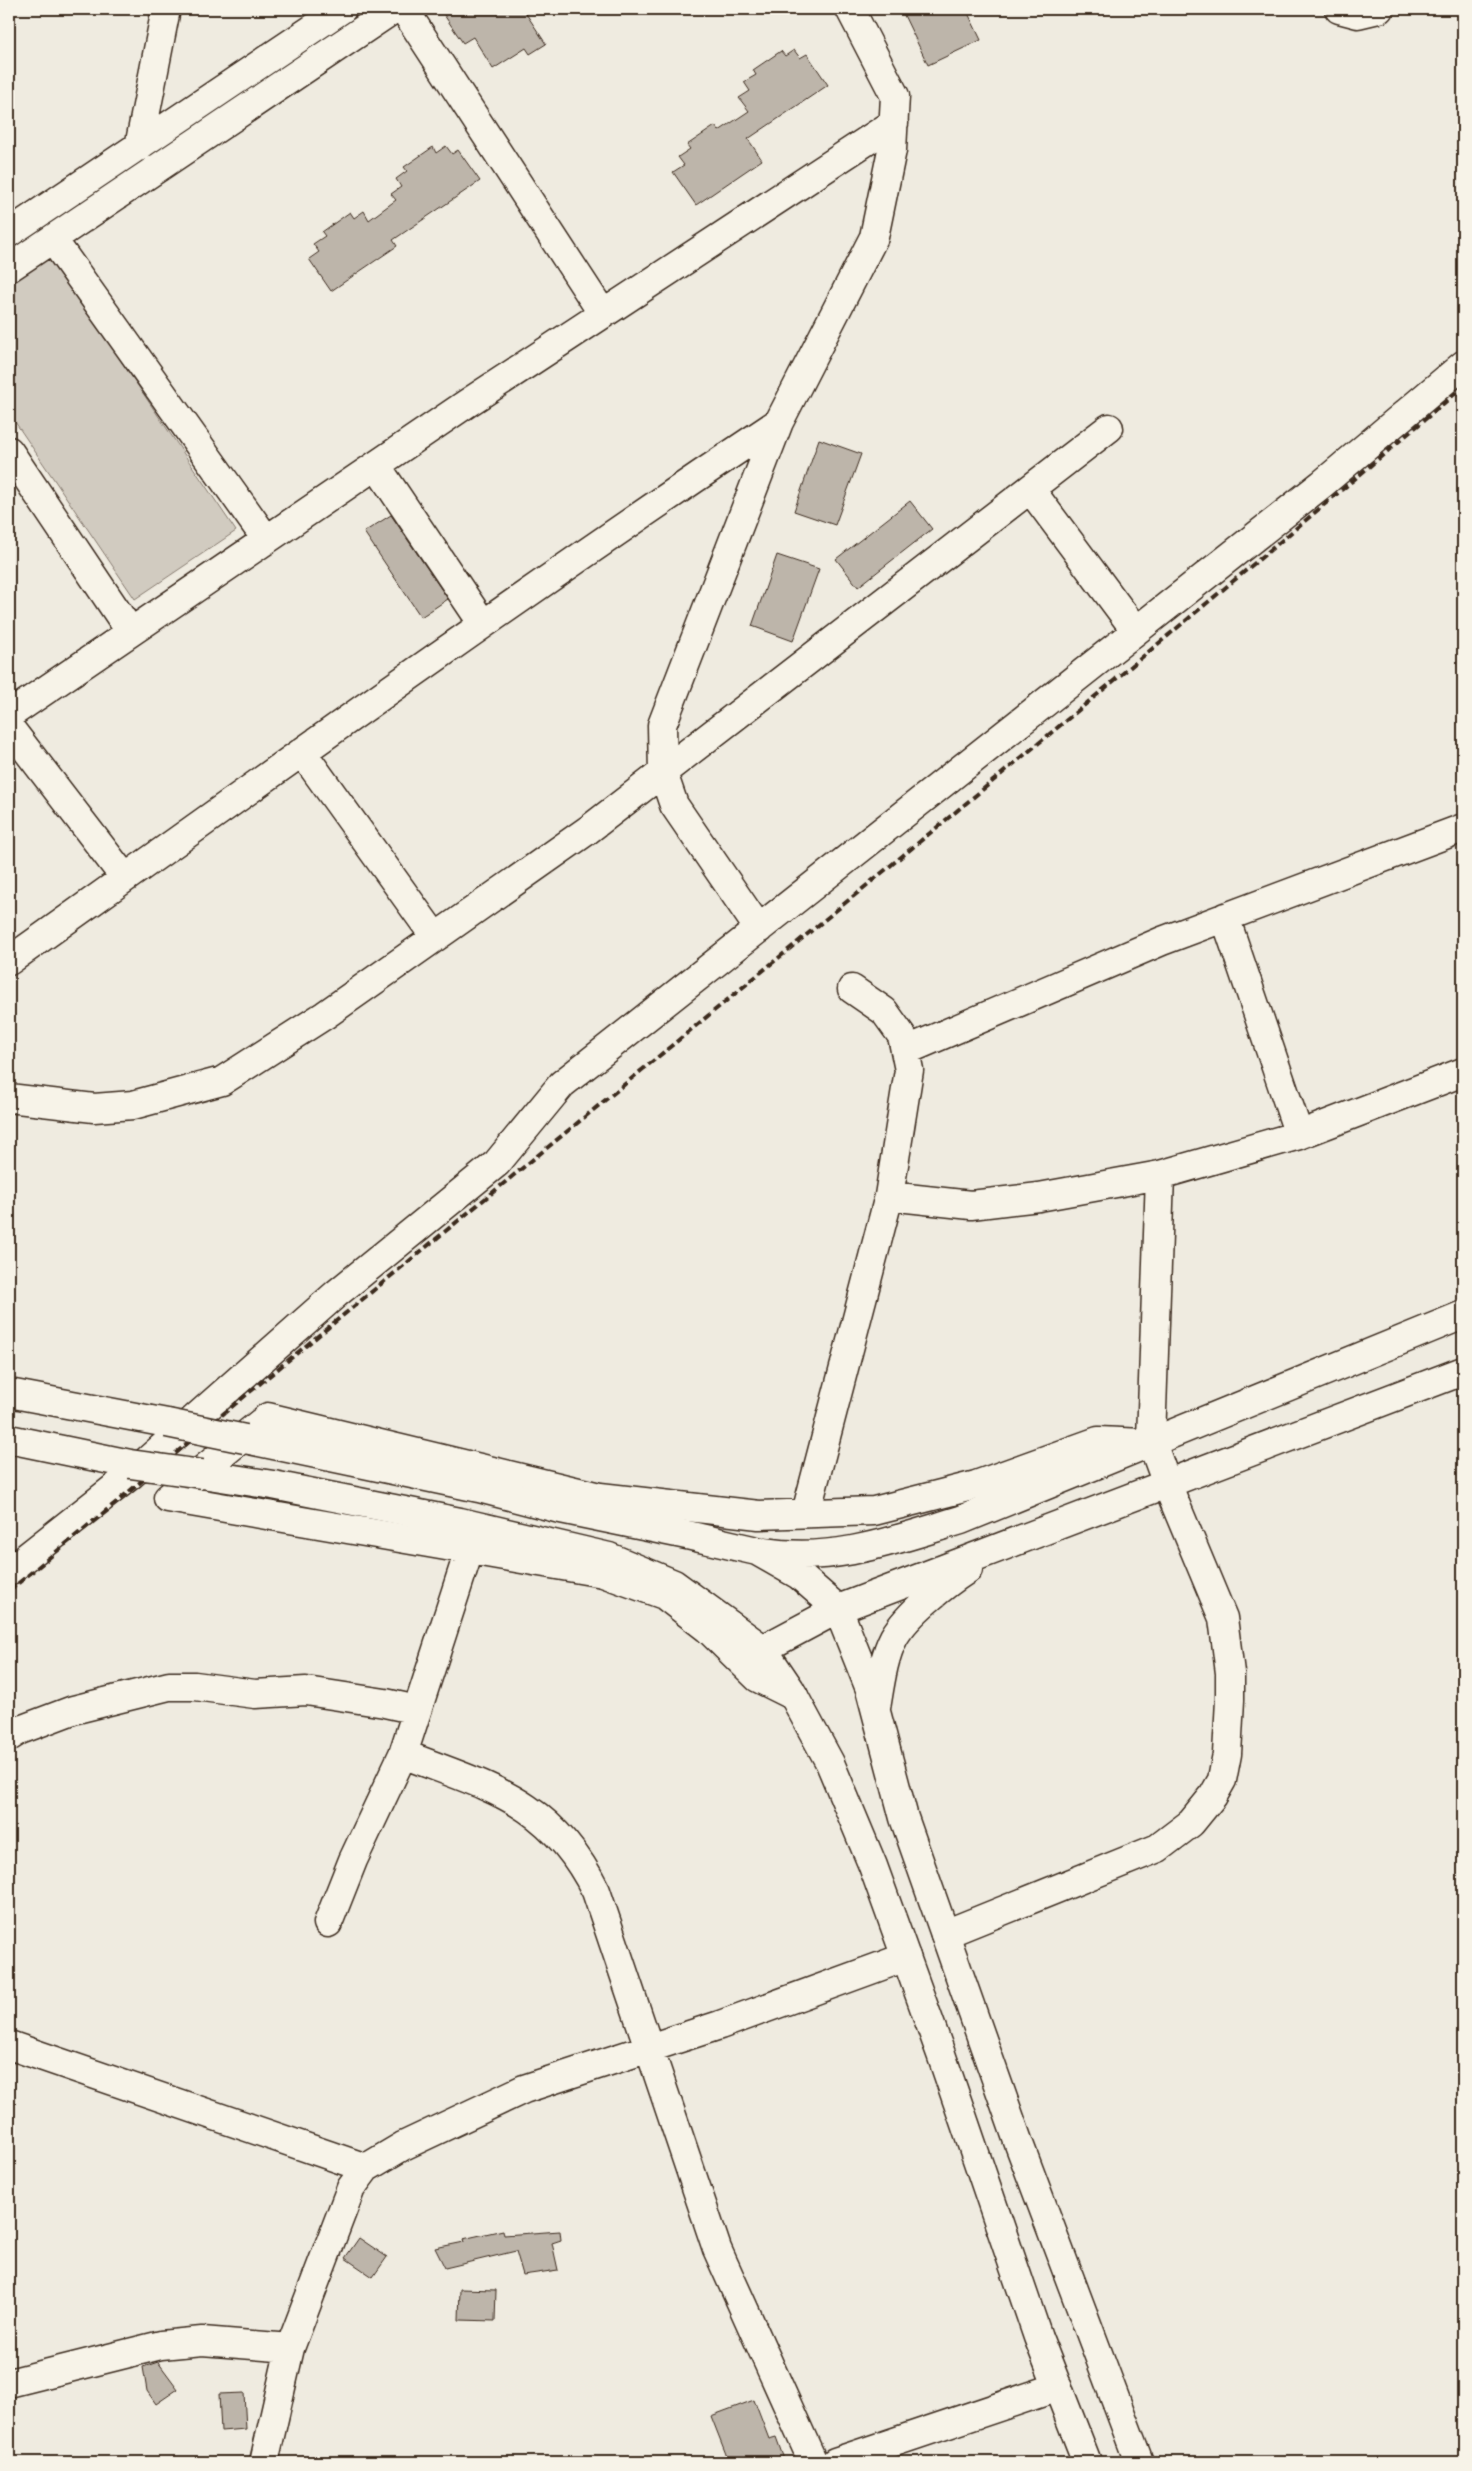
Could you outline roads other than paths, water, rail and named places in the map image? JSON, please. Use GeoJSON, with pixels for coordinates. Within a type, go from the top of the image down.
{"type":"FeatureCollection","features":[{"type":"Feature","properties":{"kind":"street"},"geometry":{"type":"LineString","coordinates":[[139,147],[166,9]]}},
{"type":"Feature","properties":{"kind":"street"},"geometry":{"type":"LineString","coordinates":[[9,233],[342,9]]}},
{"type":"Feature","properties":{"kind":"street"},"geometry":{"type":"LineString","coordinates":[[9,268],[394,9]]}},
{"type":"Feature","properties":{"kind":"street"},"geometry":{"type":"LineString","coordinates":[[404,9],[603,314]]}},
{"type":"Feature","properties":{"kind":"street"},"geometry":{"type":"LineString","coordinates":[[759,929],[674,805],[662,773],[662,724],[778,422],[874,237],[892,150],[895,96],[850,9]]}},
{"type":"Feature","properties":{"kind":"street"},"geometry":{"type":"LineString","coordinates":[[1339,9],[1358,14],[1379,9]]}},
{"type":"Feature","properties":{"kind":"street"},"geometry":{"type":"LineString","coordinates":[[9,715],[376,465],[894,123]]}},
{"type":"Feature","properties":{"kind":"street"},"geometry":{"type":"LineString","coordinates":[[53,240],[266,539]]}},
{"type":"Feature","properties":{"kind":"street"},"geometry":{"type":"LineString","coordinates":[[9,1571],[132,1474],[336,1294],[497,1163],[562,1084],[1322,484],[1463,365]]}},
{"type":"Feature","properties":{"kind":"street"},"geometry":{"type":"LineString","coordinates":[[9,961],[483,624],[638,516],[778,422]]}},
{"type":"Feature","properties":{"kind":"street"},"geometry":{"type":"LineString","coordinates":[[9,1099],[94,1108],[133,1105],[222,1081],[325,1015],[588,830],[1109,428]]}},
{"type":"Feature","properties":{"kind":"street"},"geometry":{"type":"LineString","coordinates":[[9,451],[130,631]]}},
{"type":"Feature","properties":{"kind":"street"},"geometry":{"type":"LineString","coordinates":[[376,465],[483,624]]}},
{"type":"Feature","properties":{"kind":"street"},"geometry":{"type":"LineString","coordinates":[[1031,490],[1136,631]]}},
{"type":"Feature","properties":{"kind":"street"},"geometry":{"type":"LineString","coordinates":[[9,727],[125,878]]}},
{"type":"Feature","properties":{"kind":"street"},"geometry":{"type":"LineString","coordinates":[[302,752],[435,937]]}},
{"type":"Feature","properties":{"kind":"street"},"geometry":{"type":"LineString","coordinates":[[905,1051],[1162,941],[1463,828]]}},
{"type":"Feature","properties":{"kind":"street"},"geometry":{"type":"LineString","coordinates":[[1225,917],[1298,1135]]}},
{"type":"Feature","properties":{"kind":"street"},"geometry":{"type":"LineString","coordinates":[[806,1513],[888,1196],[909,1070],[902,1036],[884,1011],[852,989]]}},
{"type":"Feature","properties":{"kind":"street"},"geometry":{"type":"LineString","coordinates":[[888,1196],[971,1205],[1039,1196],[1160,1175],[1298,1135],[1463,1072]]}},
{"type":"Feature","properties":{"kind":"street"},"geometry":{"type":"LineString","coordinates":[[945,1934],[1158,1848],[1191,1823],[1208,1803],[1222,1780],[1227,1754],[1230,1700],[1230,1673],[1223,1618],[1148,1442],[1160,1175]]}},
{"type":"Feature","properties":{"kind":"street"},"geometry":{"type":"LineString","coordinates":[[9,1393],[167,1423],[479,1488],[556,1508],[757,1551],[825,1556],[880,1545],[961,1520],[1463,1314]]}},
{"type":"Feature","properties":{"kind":"street"},"geometry":{"type":"LineString","coordinates":[[763,1649],[838,1609],[1463,1371]]}},
{"type":"Feature","properties":{"kind":"street"},"geometry":{"type":"LineString","coordinates":[[794,1696],[758,1678],[708,1629],[664,1595],[603,1573],[168,1498],[268,1417],[600,1497],[759,1515],[874,1511],[976,1485],[1098,1440],[1148,1442]]}},
{"type":"Feature","properties":{"kind":"street"},"geometry":{"type":"LineString","coordinates":[[9,1439],[130,1464],[273,1485],[460,1522],[609,1557],[674,1584],[763,1649],[794,1696],[830,1762],[873,1866],[1038,2337],[1087,2462]]}},
{"type":"Feature","properties":{"kind":"street"},"geometry":{"type":"LineString","coordinates":[[876,1712],[882,1672],[894,1637],[921,1606],[957,1576],[999,1548]]}},
{"type":"Feature","properties":{"kind":"street"},"geometry":{"type":"LineString","coordinates":[[328,1923],[353,1860],[403,1754],[469,1551]]}},
{"type":"Feature","properties":{"kind":"street"},"geometry":{"type":"LineString","coordinates":[[757,1551],[799,1575],[838,1609],[870,1689],[904,1818],[1019,2144],[1140,2462]]}},
{"type":"Feature","properties":{"kind":"street"},"geometry":{"type":"LineString","coordinates":[[9,1738],[20,1730],[73,1710],[169,1686],[195,1686],[255,1694],[306,1691],[385,1703],[417,1710]]}},
{"type":"Feature","properties":{"kind":"street"},"geometry":{"type":"LineString","coordinates":[[403,1754],[509,1796],[546,1822],[562,1838],[587,1872],[596,1891],[650,2048],[665,2101],[717,2249],[813,2462]]}},
{"type":"Feature","properties":{"kind":"street"},"geometry":{"type":"LineString","coordinates":[[264,2462],[290,2348],[351,2188],[366,2168],[403,2146],[524,2089],[650,2048],[906,1957]]}},
{"type":"Feature","properties":{"kind":"street"},"geometry":{"type":"LineString","coordinates":[[9,2045],[366,2168]]}},
{"type":"Feature","properties":{"kind":"street"},"geometry":{"type":"LineString","coordinates":[[9,2383],[161,2344],[202,2341],[290,2348]]}},
{"type":"Feature","properties":{"kind":"street"},"geometry":{"type":"LineString","coordinates":[[835,2462],[1058,2387]]}},
{"type":"Feature","properties":{"kind":"railway"},"geometry":{"type":"LineString","coordinates":[[9,1591],[1102,691],[1463,387]]}}]}
